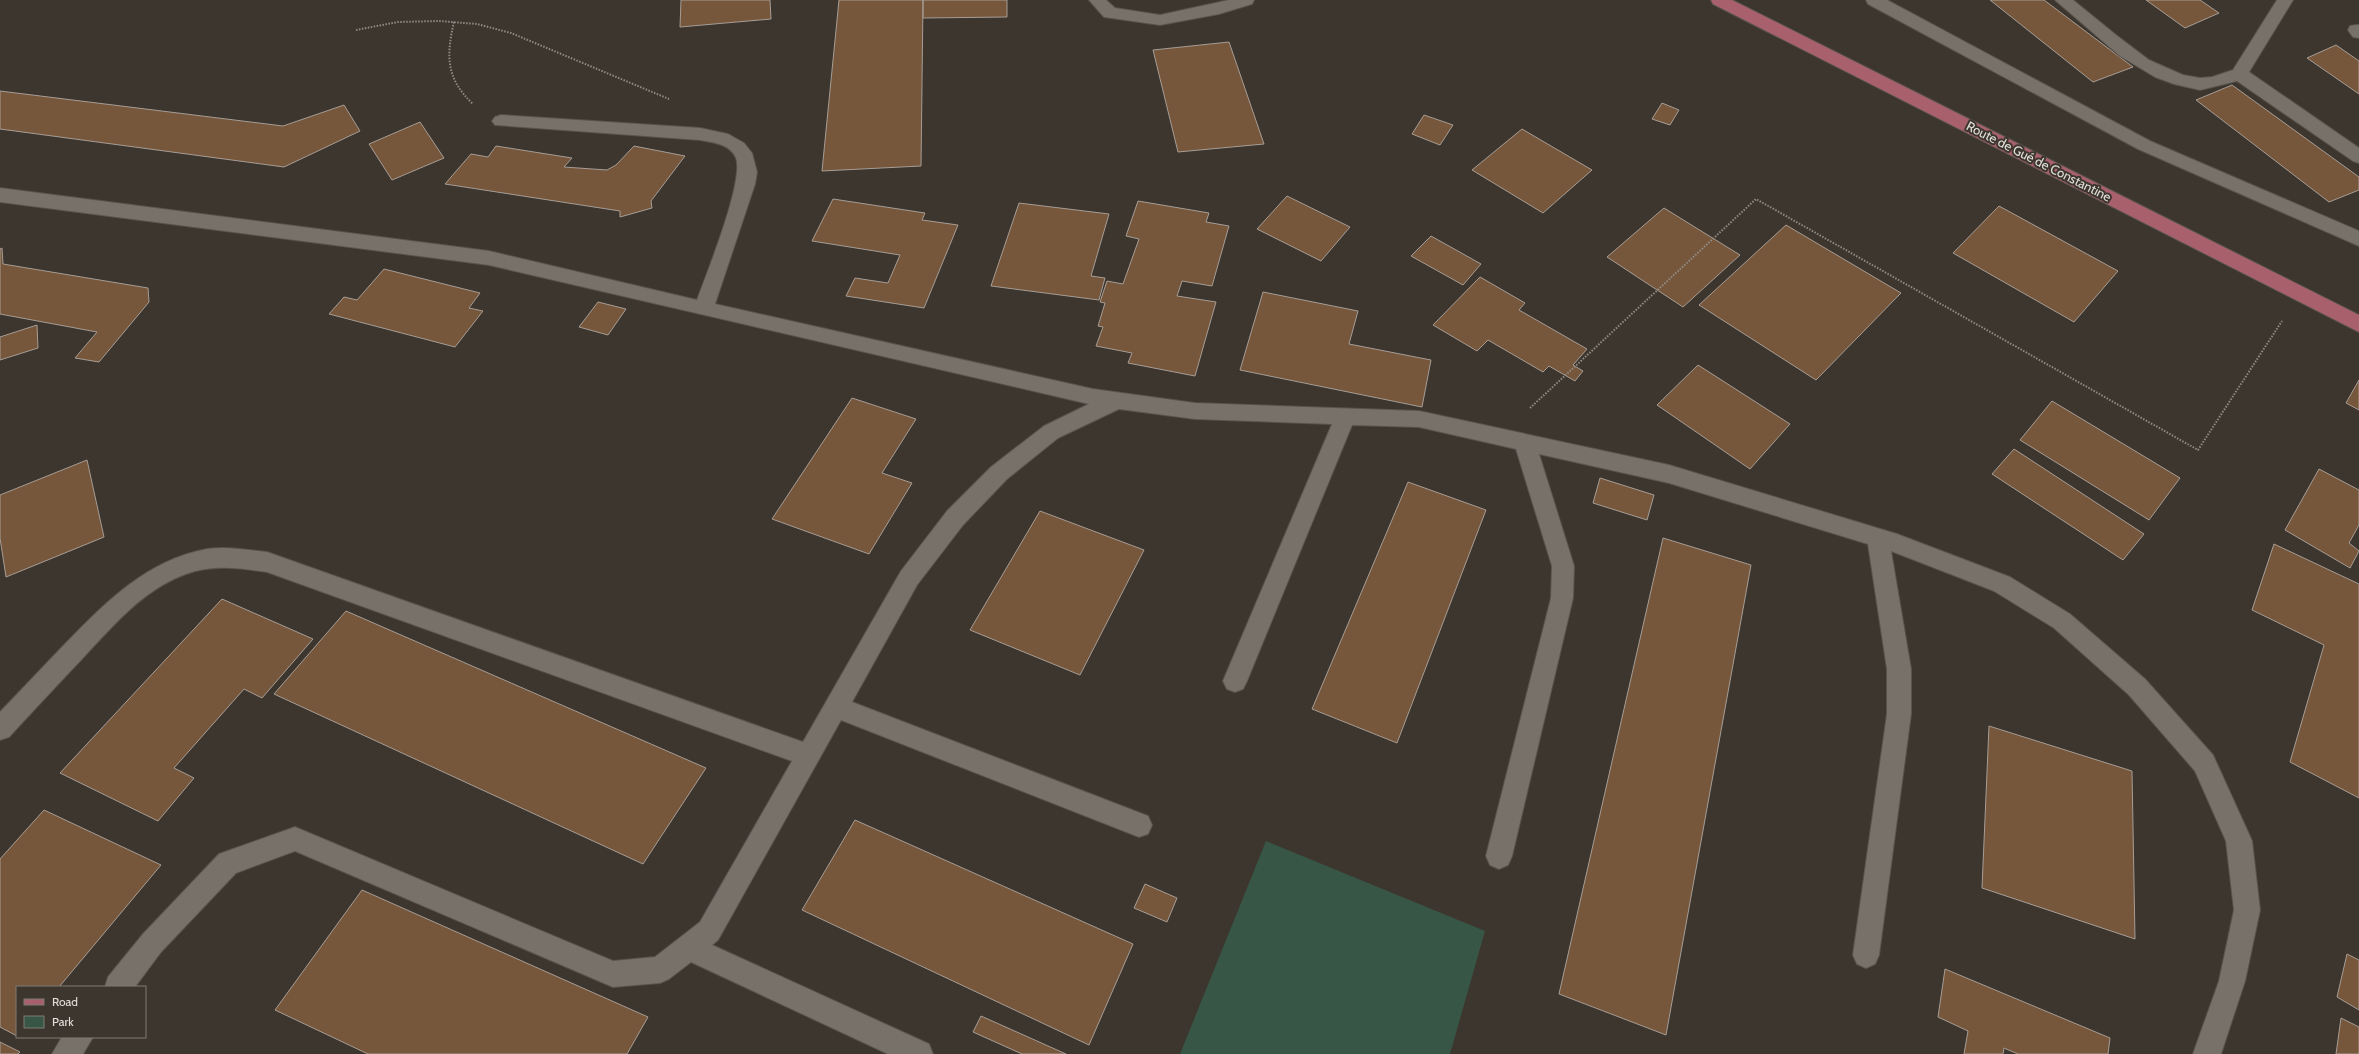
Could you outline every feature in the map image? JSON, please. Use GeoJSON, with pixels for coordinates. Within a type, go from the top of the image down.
{"type":"FeatureCollection","features":[{"type":"Feature","properties":{"kind":"main road","name":"Route de Gué de Constantine"},"geometry":{"type":"LineString","coordinates":[[1719,0],[2359,324]]}},
{"type":"Feature","properties":{"kind":"street"},"geometry":{"type":"LineString","coordinates":[[1097,0],[1110,13],[1160,20],[1219,9],[1246,0]]}},
{"type":"Feature","properties":{"kind":"street"},"geometry":{"type":"LineString","coordinates":[[1874,0],[2144,145],[2359,239]]}},
{"type":"Feature","properties":{"kind":"street"},"geometry":{"type":"LineString","coordinates":[[2063,0],[2136,59],[2168,76],[2202,84],[2239,74],[2285,0]]}},
{"type":"Feature","properties":{"kind":"street"},"geometry":{"type":"LineString","coordinates":[[2239,74],[2359,157]]}},
{"type":"Feature","properties":{"kind":"street"},"geometry":{"type":"LineString","coordinates":[[501,121],[716,136],[730,141],[741,149],[748,160],[749,171],[704,309]]}},
{"type":"Feature","properties":{"kind":"street"},"geometry":{"type":"LineString","coordinates":[[0,195],[489,258],[704,309],[1093,397],[1195,411],[1419,419],[1669,474],[1878,537],[2002,584],[2062,620],[2137,687],[2204,763],[2239,841],[2247,910],[2232,981],[2207,1054]]}},
{"type":"Feature","properties":{"kind":"street"},"geometry":{"type":"LineString","coordinates":[[119,986],[152,943],[228,863],[295,839],[613,974],[660,970],[709,931],[909,578],[955,518],[999,473],[1051,432],[1118,400]]}},
{"type":"Feature","properties":{"kind":"street"},"geometry":{"type":"LineString","coordinates":[[1235,681],[1345,417]]}},
{"type":"Feature","properties":{"kind":"street"},"geometry":{"type":"LineString","coordinates":[[1499,856],[1562,598],[1563,566],[1525,443]]}},
{"type":"Feature","properties":{"kind":"street"},"geometry":{"type":"LineString","coordinates":[[1866,955],[1899,714],[1899,669],[1878,537]]}},
{"type":"Feature","properties":{"kind":"street"},"geometry":{"type":"LineString","coordinates":[[0,729],[129,595],[157,577],[186,564],[216,557],[243,556],[274,565],[808,755]]}},
{"type":"Feature","properties":{"kind":"street"},"geometry":{"type":"LineString","coordinates":[[836,707],[1139,825]]}},
{"type":"Feature","properties":{"kind":"street"},"geometry":{"type":"LineString","coordinates":[[689,948],[919,1054]]}},
{"type":"Feature","properties":{"kind":"street"},"geometry":{"type":"LineString","coordinates":[[66,1054],[78,1038]]}},
{"type":"Feature","properties":{"kind":"path"},"geometry":{"type":"LineString","coordinates":[[356,30],[398,22],[454,22],[477,24],[511,33],[696,111],[706,119],[716,136]]}},
{"type":"Feature","properties":{"kind":"path"},"geometry":{"type":"LineString","coordinates":[[454,22],[448,56],[450,73],[455,86],[466,99],[482,111],[501,121]]}},
{"type":"Feature","properties":{"kind":"path"},"geometry":{"type":"LineString","coordinates":[[1499,437],[1756,199],[2198,450],[2299,293]]}},
{"type":"Feature","properties":{"kind":"green space"},"geometry":{"type":"Polygon","coordinates":[[[1266,841],[1485,931],[1450,1054],[1180,1054],[1266,841]]]}},
{"type":"Feature","properties":{"kind":"building"},"geometry":{"type":"Polygon","coordinates":[[[681,0],[770,0],[771,19],[680,27],[681,0]]]}},
{"type":"Feature","properties":{"kind":"building"},"geometry":{"type":"Polygon","coordinates":[[[839,0],[923,0],[921,166],[822,171],[839,0]]]}},
{"type":"Feature","properties":{"kind":"building"},"geometry":{"type":"Polygon","coordinates":[[[923,0],[1007,0],[1007,17],[923,18],[923,0]]]}},
{"type":"Feature","properties":{"kind":"building"},"geometry":{"type":"Polygon","coordinates":[[[1990,0],[2044,0],[2133,67],[2093,82],[1990,0]]]}},
{"type":"Feature","properties":{"kind":"building"},"geometry":{"type":"Polygon","coordinates":[[[2146,0],[2200,0],[2219,13],[2185,28],[2146,0]]]}},
{"type":"Feature","properties":{"kind":"building"},"geometry":{"type":"Polygon","coordinates":[[[1229,42],[1264,144],[1178,152],[1153,50],[1229,42]]]}},
{"type":"Feature","properties":{"kind":"building"},"geometry":{"type":"Polygon","coordinates":[[[2336,45],[2359,61],[2359,94],[2307,58],[2336,45]]]}},
{"type":"Feature","properties":{"kind":"building"},"geometry":{"type":"Polygon","coordinates":[[[2232,85],[2359,177],[2359,190],[2329,202],[2196,100],[2232,85]]]}},
{"type":"Feature","properties":{"kind":"building"},"geometry":{"type":"Polygon","coordinates":[[[0,91],[283,126],[344,105],[360,131],[284,167],[0,129],[0,91]]]}},
{"type":"Feature","properties":{"kind":"building"},"geometry":{"type":"Polygon","coordinates":[[[1662,103],[1679,110],[1670,125],[1652,119],[1662,103]]]}},
{"type":"Feature","properties":{"kind":"building"},"geometry":{"type":"Polygon","coordinates":[[[1424,115],[1453,125],[1440,145],[1412,134],[1424,115]]]}},
{"type":"Feature","properties":{"kind":"building"},"geometry":{"type":"Polygon","coordinates":[[[420,122],[444,158],[392,180],[369,144],[420,122]]]}},
{"type":"Feature","properties":{"kind":"building"},"geometry":{"type":"Polygon","coordinates":[[[1522,129],[1592,170],[1543,213],[1472,170],[1522,129]]]}},
{"type":"Feature","properties":{"kind":"building"},"geometry":{"type":"Polygon","coordinates":[[[496,146],[572,158],[564,167],[607,170],[616,165],[634,146],[685,156],[651,201],[652,208],[620,217],[620,211],[445,184],[471,154],[488,157],[496,146]]]}},
{"type":"Feature","properties":{"kind":"building"},"geometry":{"type":"Polygon","coordinates":[[[1287,196],[1350,227],[1321,261],[1257,229],[1287,196]]]}},
{"type":"Feature","properties":{"kind":"building"},"geometry":{"type":"Polygon","coordinates":[[[833,199],[925,213],[922,220],[958,225],[924,308],[846,296],[855,278],[888,283],[900,255],[812,241],[833,199]]]}},
{"type":"Feature","properties":{"kind":"building"},"geometry":{"type":"Polygon","coordinates":[[[1138,201],[1209,213],[1206,222],[1229,226],[1212,286],[1182,281],[1177,296],[1216,302],[1195,376],[1128,363],[1132,353],[1096,346],[1103,327],[1098,326],[1105,303],[1100,302],[1107,281],[1123,284],[1139,239],[1126,236],[1138,201]]]}},
{"type":"Feature","properties":{"kind":"building"},"geometry":{"type":"Polygon","coordinates":[[[1019,203],[1109,214],[1091,276],[1105,278],[1099,300],[991,286],[1019,203]]]}},
{"type":"Feature","properties":{"kind":"building"},"geometry":{"type":"Polygon","coordinates":[[[1999,206],[2118,271],[2074,322],[1953,253],[1999,206]]]}},
{"type":"Feature","properties":{"kind":"building"},"geometry":{"type":"Polygon","coordinates":[[[1664,208],[1740,255],[1683,307],[1607,257],[1664,208]]]}},
{"type":"Feature","properties":{"kind":"building"},"geometry":{"type":"Polygon","coordinates":[[[1786,225],[1901,293],[1816,380],[1699,305],[1786,225]]]}},
{"type":"Feature","properties":{"kind":"building"},"geometry":{"type":"Polygon","coordinates":[[[1431,236],[1481,264],[1463,285],[1411,256],[1431,236]]]}},
{"type":"Feature","properties":{"kind":"building"},"geometry":{"type":"Polygon","coordinates":[[[2,248],[3,264],[148,288],[149,302],[99,362],[75,358],[97,332],[0,314],[0,249],[2,248]]]}},
{"type":"Feature","properties":{"kind":"building"},"geometry":{"type":"Polygon","coordinates":[[[384,269],[480,293],[469,308],[483,311],[455,347],[329,314],[344,297],[357,300],[384,269]]]}},
{"type":"Feature","properties":{"kind":"building"},"geometry":{"type":"Polygon","coordinates":[[[1480,277],[1525,303],[1519,310],[1587,349],[1573,365],[1583,371],[1575,381],[1549,366],[1543,372],[1488,340],[1477,351],[1433,325],[1480,277]]]}},
{"type":"Feature","properties":{"kind":"building"},"geometry":{"type":"Polygon","coordinates":[[[1263,292],[1358,311],[1349,344],[1431,360],[1422,407],[1240,370],[1263,292]]]}},
{"type":"Feature","properties":{"kind":"building"},"geometry":{"type":"Polygon","coordinates":[[[598,302],[626,309],[608,335],[579,327],[598,302]]]}},
{"type":"Feature","properties":{"kind":"building"},"geometry":{"type":"Polygon","coordinates":[[[37,325],[38,348],[0,360],[0,337],[37,325]]]}},
{"type":"Feature","properties":{"kind":"building"},"geometry":{"type":"Polygon","coordinates":[[[1698,365],[1790,424],[1750,469],[1657,405],[1698,365]]]}},
{"type":"Feature","properties":{"kind":"building"},"geometry":{"type":"Polygon","coordinates":[[[2359,380],[2359,410],[2346,403],[2359,380]]]}},
{"type":"Feature","properties":{"kind":"building"},"geometry":{"type":"Polygon","coordinates":[[[852,398],[916,419],[882,473],[912,483],[869,554],[772,519],[852,398]]]}},
{"type":"Feature","properties":{"kind":"building"},"geometry":{"type":"Polygon","coordinates":[[[2052,401],[2180,478],[2149,520],[2020,440],[2052,401]]]}},
{"type":"Feature","properties":{"kind":"building"},"geometry":{"type":"Polygon","coordinates":[[[2014,449],[2144,534],[2123,560],[1992,474],[2014,449]]]}},
{"type":"Feature","properties":{"kind":"building"},"geometry":{"type":"Polygon","coordinates":[[[87,460],[104,537],[6,577],[0,538],[0,495],[87,460]]]}},
{"type":"Feature","properties":{"kind":"building"},"geometry":{"type":"Polygon","coordinates":[[[2319,469],[2359,490],[2359,525],[2349,543],[2359,551],[2350,568],[2285,530],[2319,469]]]}},
{"type":"Feature","properties":{"kind":"building"},"geometry":{"type":"Polygon","coordinates":[[[1600,478],[1654,495],[1647,520],[1593,503],[1600,478]]]}},
{"type":"Feature","properties":{"kind":"building"},"geometry":{"type":"Polygon","coordinates":[[[1408,482],[1486,510],[1397,743],[1312,709],[1408,482]]]}},
{"type":"Feature","properties":{"kind":"building"},"geometry":{"type":"Polygon","coordinates":[[[1040,511],[1144,550],[1080,675],[970,630],[1040,511]]]}},
{"type":"Feature","properties":{"kind":"building"},"geometry":{"type":"Polygon","coordinates":[[[1663,538],[1751,565],[1666,1035],[1559,994],[1663,538]]]}},
{"type":"Feature","properties":{"kind":"building"},"geometry":{"type":"Polygon","coordinates":[[[2274,544],[2359,584],[2359,798],[2290,762],[2324,645],[2252,610],[2274,544]]]}},
{"type":"Feature","properties":{"kind":"building"},"geometry":{"type":"Polygon","coordinates":[[[222,599],[313,639],[262,698],[244,689],[174,768],[194,778],[158,821],[60,773],[222,599]]]}},
{"type":"Feature","properties":{"kind":"building"},"geometry":{"type":"Polygon","coordinates":[[[346,611],[706,768],[643,864],[274,694],[346,611]]]}},
{"type":"Feature","properties":{"kind":"building"},"geometry":{"type":"Polygon","coordinates":[[[1989,726],[2132,771],[2135,939],[1982,888],[1989,726]]]}},
{"type":"Feature","properties":{"kind":"building"},"geometry":{"type":"Polygon","coordinates":[[[44,810],[161,865],[60,986],[16,986],[16,1035],[0,1027],[0,859],[44,810]]]}},
{"type":"Feature","properties":{"kind":"building"},"geometry":{"type":"Polygon","coordinates":[[[855,820],[1133,944],[1089,1045],[802,910],[855,820]]]}},
{"type":"Feature","properties":{"kind":"building"},"geometry":{"type":"Polygon","coordinates":[[[1145,884],[1177,898],[1167,922],[1134,908],[1145,884]]]}},
{"type":"Feature","properties":{"kind":"building"},"geometry":{"type":"Polygon","coordinates":[[[362,890],[648,1017],[627,1054],[368,1054],[275,1010],[362,890]]]}},
{"type":"Feature","properties":{"kind":"building"},"geometry":{"type":"Polygon","coordinates":[[[2347,954],[2359,960],[2359,1010],[2337,997],[2347,954]]]}},
{"type":"Feature","properties":{"kind":"building"},"geometry":{"type":"Polygon","coordinates":[[[1945,969],[2110,1038],[2108,1054],[2018,1054],[2004,1048],[2003,1054],[1964,1054],[1968,1031],[1938,1017],[1945,969]]]}},
{"type":"Feature","properties":{"kind":"building"},"geometry":{"type":"Polygon","coordinates":[[[981,1016],[1066,1054],[1022,1054],[973,1032],[981,1016]]]}},
{"type":"Feature","properties":{"kind":"building"},"geometry":{"type":"Polygon","coordinates":[[[2341,1018],[2359,1027],[2359,1054],[2336,1054],[2341,1018]]]}},
{"type":"Feature","properties":{"kind":"building"},"geometry":{"type":"Polygon","coordinates":[[[0,1042],[20,1052],[18,1054],[0,1054],[0,1042]]]}}]}
